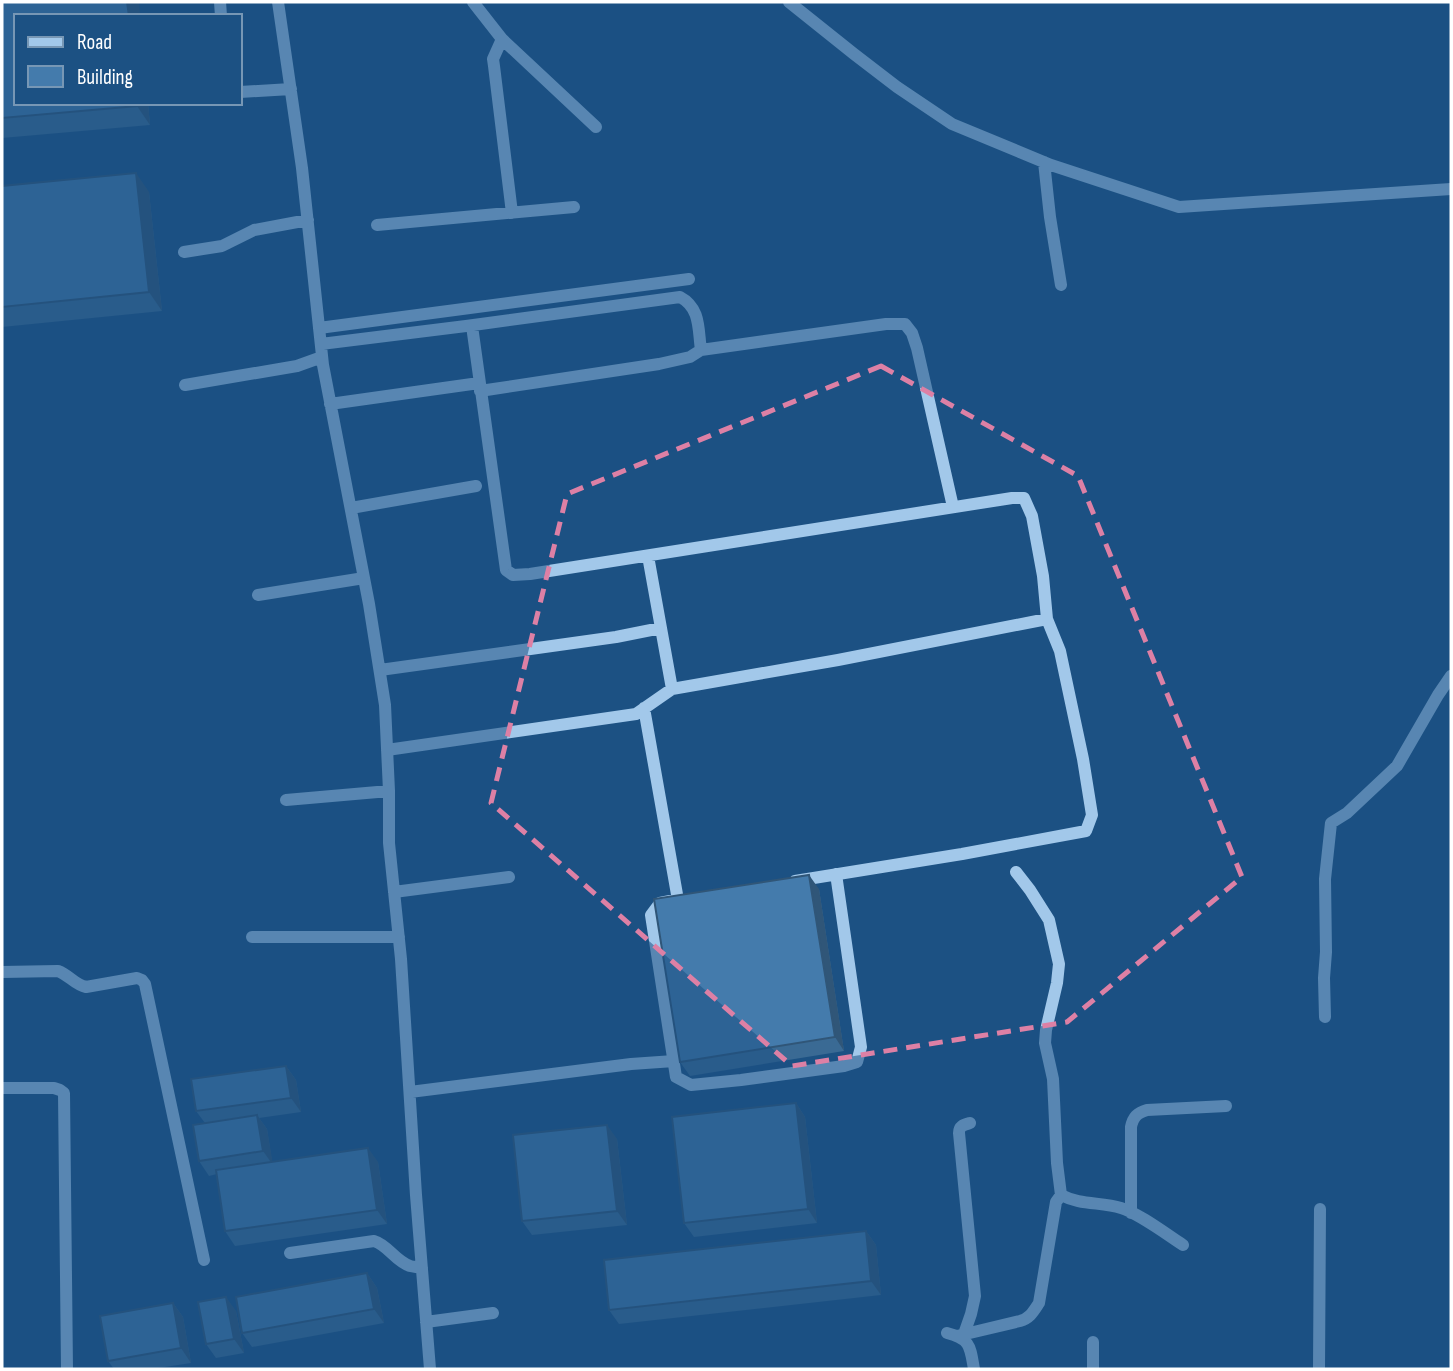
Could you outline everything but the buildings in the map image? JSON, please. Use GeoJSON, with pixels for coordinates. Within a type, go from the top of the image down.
{"type":"FeatureCollection","features":[{"type":"Feature","properties":{"kind":"street"},"geometry":{"type":"LineString","coordinates":[[278,2],[302,168],[322,357],[385,705],[389,843],[430,1369]]}},
{"type":"Feature","properties":{"kind":"street"},"geometry":{"type":"LineString","coordinates":[[473,2],[502,39],[596,127]]}},
{"type":"Feature","properties":{"kind":"street"},"geometry":{"type":"LineString","coordinates":[[789,2],[897,87],[952,124],[1044,162],[1179,207],[1451,189]]}},
{"type":"Feature","properties":{"kind":"street"},"geometry":{"type":"LineString","coordinates":[[502,39],[493,59],[512,213]]}},
{"type":"Feature","properties":{"kind":"street"},"geometry":{"type":"LineString","coordinates":[[242,92],[291,89]]}},
{"type":"Feature","properties":{"kind":"street"},"geometry":{"type":"LineString","coordinates":[[1044,162],[1061,285]]}},
{"type":"Feature","properties":{"kind":"street"},"geometry":{"type":"LineString","coordinates":[[377,225],[573,207]]}},
{"type":"Feature","properties":{"kind":"street"},"geometry":{"type":"LineString","coordinates":[[184,252],[222,246],[254,230],[308,220]]}},
{"type":"Feature","properties":{"kind":"street"},"geometry":{"type":"LineString","coordinates":[[319,328],[689,279]]}},
{"type":"Feature","properties":{"kind":"street"},"geometry":{"type":"LineString","coordinates":[[321,344],[680,298],[696,310],[701,350]]}},
{"type":"Feature","properties":{"kind":"street"},"geometry":{"type":"LineString","coordinates":[[330,404],[659,364],[690,357],[701,350],[886,324],[905,324],[912,333],[917,348],[953,507]]}},
{"type":"Feature","properties":{"kind":"street"},"geometry":{"type":"LineString","coordinates":[[472,326],[506,570],[513,575],[530,575],[1024,498],[1032,516],[1043,576],[1047,618],[1060,651],[1083,759],[1092,815],[1087,831],[783,883]]}},
{"type":"Feature","properties":{"kind":"street"},"geometry":{"type":"LineString","coordinates":[[185,384],[298,366],[322,357]]}},
{"type":"Feature","properties":{"kind":"street"},"geometry":{"type":"LineString","coordinates":[[351,508],[476,486]]}},
{"type":"Feature","properties":{"kind":"street"},"geometry":{"type":"LineString","coordinates":[[648,556],[671,689]]}},
{"type":"Feature","properties":{"kind":"street"},"geometry":{"type":"LineString","coordinates":[[258,595],[364,578]]}},
{"type":"Feature","properties":{"kind":"street"},"geometry":{"type":"LineString","coordinates":[[387,750],[423,747],[636,714],[671,689],[838,660],[1047,618]]}},
{"type":"Feature","properties":{"kind":"street"},"geometry":{"type":"LineString","coordinates":[[380,670],[616,637],[661,628]]}},
{"type":"Feature","properties":{"kind":"street"},"geometry":{"type":"LineString","coordinates":[[1325,1017],[1325,879],[1331,823],[1347,813],[1397,766],[1451,676]]}},
{"type":"Feature","properties":{"kind":"street"},"geometry":{"type":"LineString","coordinates":[[644,708],[685,899],[660,903],[651,915],[676,1077],[691,1085],[844,1066],[857,1062],[861,1047],[836,874]]}},
{"type":"Feature","properties":{"kind":"street"},"geometry":{"type":"LineString","coordinates":[[286,800],[389,791]]}},
{"type":"Feature","properties":{"kind":"street"},"geometry":{"type":"LineString","coordinates":[[956,1334],[1028,1319],[1033,1313],[1038,1303],[1056,1202],[1061,1195],[1056,1163],[1053,1079],[1045,1043],[1058,983],[1059,964],[1049,920],[1016,872]]}},
{"type":"Feature","properties":{"kind":"street"},"geometry":{"type":"LineString","coordinates":[[394,892],[509,877]]}},
{"type":"Feature","properties":{"kind":"street"},"geometry":{"type":"LineString","coordinates":[[251,937],[398,937]]}},
{"type":"Feature","properties":{"kind":"street"},"geometry":{"type":"LineString","coordinates":[[2,972],[58,971],[79,986],[86,987],[137,978],[145,984],[204,1261]]}},
{"type":"Feature","properties":{"kind":"street"},"geometry":{"type":"LineString","coordinates":[[410,1093],[631,1064],[674,1061]]}},
{"type":"Feature","properties":{"kind":"street"},"geometry":{"type":"LineString","coordinates":[[2,1088],[54,1088],[64,1093],[67,1369]]}},
{"type":"Feature","properties":{"kind":"street"},"geometry":{"type":"LineString","coordinates":[[1131,1213],[1131,1127],[1136,1115],[1147,1110],[1226,1106]]}},
{"type":"Feature","properties":{"kind":"street"},"geometry":{"type":"LineString","coordinates":[[956,1334],[971,1314],[975,1296],[958,1133],[962,1125],[970,1123]]}},
{"type":"Feature","properties":{"kind":"street"},"geometry":{"type":"LineString","coordinates":[[1061,1195],[1080,1202],[1121,1208],[1183,1245]]}},
{"type":"Feature","properties":{"kind":"street"},"geometry":{"type":"LineString","coordinates":[[1319,1369],[1320,1209]]}},
{"type":"Feature","properties":{"kind":"street"},"geometry":{"type":"LineString","coordinates":[[290,1253],[374,1241],[379,1242],[400,1261],[422,1268]]}},
{"type":"Feature","properties":{"kind":"street"},"geometry":{"type":"LineString","coordinates":[[426,1322],[493,1313]]}},
{"type":"Feature","properties":{"kind":"street"},"geometry":{"type":"LineString","coordinates":[[956,1334],[970,1347],[974,1369]]}},
{"type":"Feature","properties":{"kind":"street"},"geometry":{"type":"LineString","coordinates":[[1093,1342],[1093,1369]]}},
{"type":"Feature","properties":{"kind":"highlighted area"},"geometry":{"type":"Polygon","coordinates":[[[881,366],[1078,476],[1242,877],[1067,1022],[792,1066],[491,803],[567,494],[881,366]]]}}]}
